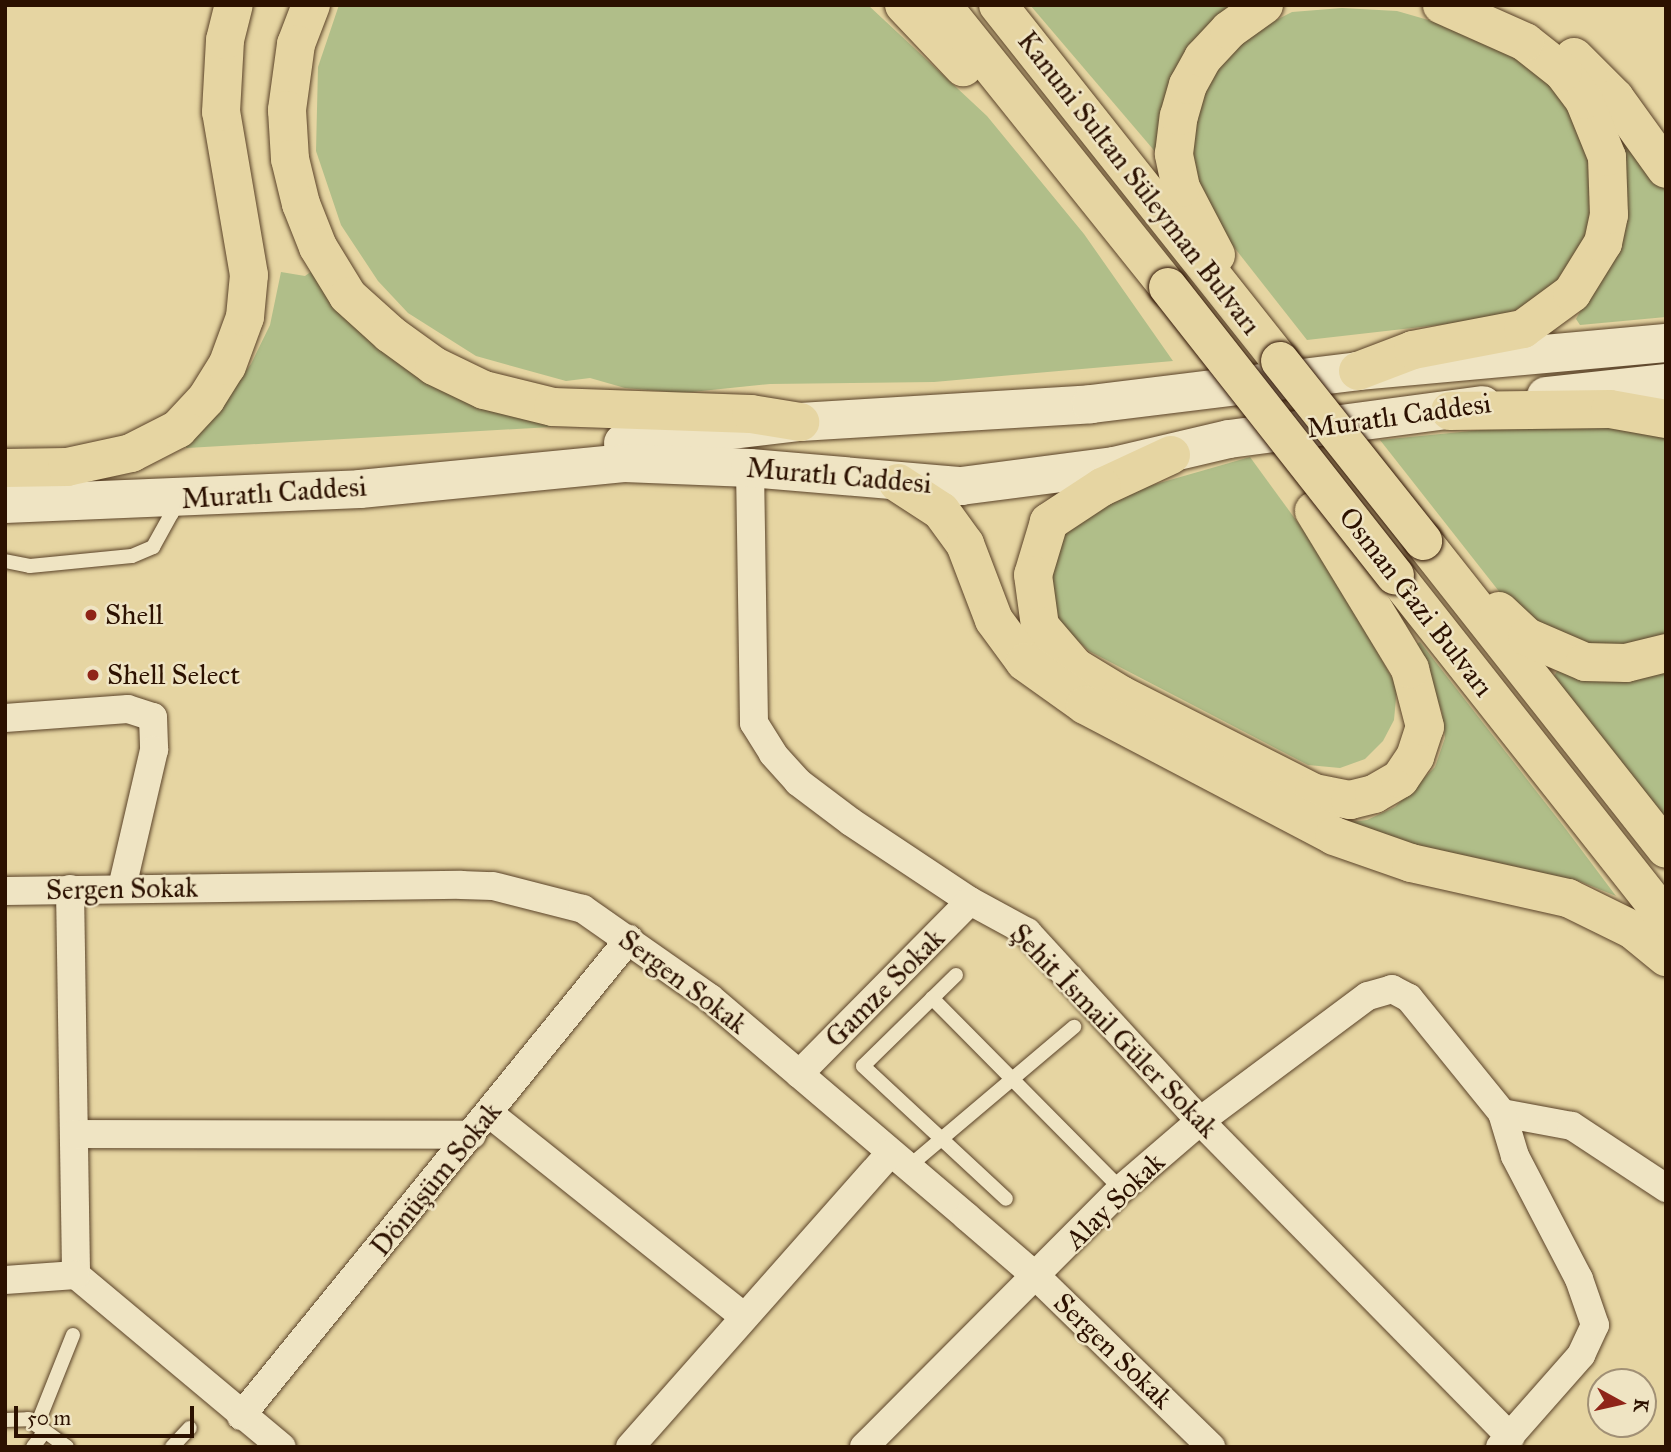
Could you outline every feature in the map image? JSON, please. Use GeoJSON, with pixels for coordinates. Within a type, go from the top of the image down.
{"type":"FeatureCollection","features":[{"type":"Feature","properties":{"kind":"highway"},"geometry":{"type":"LineString","coordinates":[[5,468],[67,467],[131,453],[177,429],[206,399],[227,366],[245,317],[249,275],[221,112],[225,40],[234,5]]}},
{"type":"Feature","properties":{"kind":"highway"},"geometry":{"type":"LineString","coordinates":[[311,5],[296,44],[287,110],[290,159],[301,204],[318,247],[348,296],[390,334],[434,366],[484,390],[552,407],[751,414],[800,422]]}},
{"type":"Feature","properties":{"kind":"highway"},"geometry":{"type":"LineString","coordinates":[[904,5],[1072,172]]}},
{"type":"Feature","properties":{"kind":"highway","name":"Kanuni Sultan Süleyman Bulvarı"},"geometry":{"type":"LineString","coordinates":[[942,5],[1072,172],[1167,287]]}},
{"type":"Feature","properties":{"kind":"highway","name":"Kanuni Sultan Süleyman Bulvarı"},"geometry":{"type":"LineString","coordinates":[[998,5],[1280,361]]}},
{"type":"Feature","properties":{"kind":"highway"},"geometry":{"type":"LineString","coordinates":[[1264,5],[1229,30],[1203,58],[1188,85],[1174,154],[1181,188],[1210,246],[1280,361]]}},
{"type":"Feature","properties":{"kind":"highway"},"geometry":{"type":"LineString","coordinates":[[1358,370],[1413,350],[1523,329],[1572,293],[1603,243],[1609,215],[1607,157],[1584,100],[1563,72],[1525,42],[1442,5]]}},
{"type":"Feature","properties":{"kind":"highway"},"geometry":{"type":"LineString","coordinates":[[1496,5],[1547,35],[1577,60],[1615,98],[1666,169]]}},
{"type":"Feature","properties":{"kind":"highway"},"geometry":{"type":"LineString","coordinates":[[1167,287],[1210,369],[1314,511],[1410,669],[1425,727],[1415,757],[1400,779],[1374,794],[1350,800],[1314,793],[1121,695],[1075,667],[1040,626],[1033,575],[1049,522],[1102,487],[1171,455]]}},
{"type":"Feature","properties":{"kind":"highway","name":"Osman Gazi Bulvarı"},"geometry":{"type":"LineString","coordinates":[[1167,287],[1666,918]]}},
{"type":"Feature","properties":{"kind":"highway","name":"Osman Gazi Bulvarı"},"geometry":{"type":"LineString","coordinates":[[1280,361],[1666,849]]}},
{"type":"Feature","properties":{"kind":"highway"},"geometry":{"type":"LineString","coordinates":[[1450,411],[1610,409],[1666,419]]}},
{"type":"Feature","properties":{"kind":"highway"},"geometry":{"type":"LineString","coordinates":[[898,483],[941,511],[965,544],[994,620],[1024,662],[1085,705],[1314,827],[1411,863],[1568,898],[1623,924],[1666,957]]}},
{"type":"Feature","properties":{"kind":"highway"},"geometry":{"type":"LineString","coordinates":[[1423,541],[1527,637],[1554,652],[1585,662],[1626,663],[1666,653]]}},
{"type":"Feature","properties":{"kind":"main road","name":"Muratlı Caddesi"},"geometry":{"type":"LineString","coordinates":[[5,480],[132,482],[394,467],[800,422],[1091,404],[1358,370],[1666,343]]}},
{"type":"Feature","properties":{"kind":"main road","name":"Muratlı Caddesi"},"geometry":{"type":"LineString","coordinates":[[5,504],[174,500],[360,489],[573,465],[750,468],[898,483],[961,486],[1171,455],[1229,439],[1666,383]]}},
{"type":"Feature","properties":{"kind":"street","name":"Şehit İsmail Güler Sokak"},"geometry":{"type":"LineString","coordinates":[[750,468],[754,723],[798,782],[970,901],[1027,932],[1200,1121],[1505,1442]]}},
{"type":"Feature","properties":{"kind":"street"},"geometry":{"type":"LineString","coordinates":[[5,718],[128,709],[153,717],[154,750],[121,888]]}},
{"type":"Feature","properties":{"kind":"street","name":"Sergen Sokak"},"geometry":{"type":"LineString","coordinates":[[5,891],[493,886],[583,909],[710,998],[1038,1278],[1211,1447]]}},
{"type":"Feature","properties":{"kind":"street"},"geometry":{"type":"LineString","coordinates":[[70,889],[76,1275]]}},
{"type":"Feature","properties":{"kind":"street","name":"Gamze Sokak"},"geometry":{"type":"LineString","coordinates":[[799,1074],[970,901]]}},
{"type":"Feature","properties":{"kind":"street","name":"Dönüşüm Sokak"},"geometry":{"type":"LineString","coordinates":[[241,1416],[629,939]]}},
{"type":"Feature","properties":{"kind":"street","name":"Alay Sokak"},"geometry":{"type":"LineString","coordinates":[[864,1447],[1038,1278],[1121,1189],[1200,1121],[1368,996],[1392,989],[1409,998],[1502,1112]]}},
{"type":"Feature","properties":{"kind":"street"},"geometry":{"type":"LineString","coordinates":[[1505,1442],[1581,1355],[1595,1325],[1579,1279],[1515,1156],[1502,1112],[1572,1126],[1666,1188]]}},
{"type":"Feature","properties":{"kind":"street"},"geometry":{"type":"LineString","coordinates":[[74,1134],[481,1124],[744,1317]]}},
{"type":"Feature","properties":{"kind":"street"},"geometry":{"type":"LineString","coordinates":[[630,1447],[744,1317],[898,1161]]}},
{"type":"Feature","properties":{"kind":"street"},"geometry":{"type":"LineString","coordinates":[[5,1280],[76,1275],[241,1416],[282,1447]]}},
{"type":"Feature","properties":{"kind":"lane"},"geometry":{"type":"LineString","coordinates":[[5,561],[30,566],[132,556],[153,547],[172,513],[174,500]]}},
{"type":"Feature","properties":{"kind":"lane"},"geometry":{"type":"LineString","coordinates":[[956,975],[863,1066],[1006,1199]]}},
{"type":"Feature","properties":{"kind":"lane"},"geometry":{"type":"LineString","coordinates":[[932,998],[1121,1189]]}},
{"type":"Feature","properties":{"kind":"lane"},"geometry":{"type":"LineString","coordinates":[[898,1161],[942,1139],[1074,1027]]}},
{"type":"Feature","properties":{"kind":"lane"},"geometry":{"type":"LineString","coordinates":[[33,1447],[73,1335]]}},
{"type":"Feature","properties":{"kind":"lane"},"geometry":{"type":"LineString","coordinates":[[5,1420],[28,1419],[67,1447]]}},
{"type":"Feature","properties":{"kind":"lane"},"geometry":{"type":"LineString","coordinates":[[172,1447],[190,1427]]}},
{"type":"Feature","properties":{"kind":"green space"},"geometry":{"type":"Polygon","coordinates":[[[339,5],[868,5],[987,116],[1084,234],[1173,361],[934,382],[770,384],[682,393],[625,388],[590,378],[566,381],[476,356],[408,313],[378,281],[341,225],[316,151],[318,67],[339,5]]]}},
{"type":"Feature","properties":{"kind":"green space"},"geometry":{"type":"Polygon","coordinates":[[[1030,5],[1230,5],[1231,6],[1158,155],[1030,5]]]}},
{"type":"Feature","properties":{"kind":"green space"},"geometry":{"type":"Polygon","coordinates":[[[1342,8],[1397,11],[1456,28],[1538,69],[1568,102],[1589,144],[1590,225],[1576,267],[1533,304],[1491,319],[1307,340],[1204,209],[1189,149],[1212,69],[1243,37],[1292,12],[1342,8]]]}},
{"type":"Feature","properties":{"kind":"green space"},"geometry":{"type":"Polygon","coordinates":[[[1595,99],[1634,143],[1666,192],[1666,317],[1580,325],[1576,319],[1593,288],[1595,99]]]}},
{"type":"Feature","properties":{"kind":"green space"},"geometry":{"type":"Polygon","coordinates":[[[316,268],[364,329],[548,414],[551,427],[187,448],[179,442],[215,412],[251,364],[270,325],[281,272],[305,276],[316,268]]]}},
{"type":"Feature","properties":{"kind":"green space"},"geometry":{"type":"Polygon","coordinates":[[[1570,421],[1666,431],[1666,636],[1621,651],[1560,638],[1505,599],[1380,440],[1570,421]]]}},
{"type":"Feature","properties":{"kind":"green space"},"geometry":{"type":"Polygon","coordinates":[[[1250,457],[1328,564],[1397,687],[1394,720],[1383,741],[1365,759],[1340,768],[1308,765],[1089,651],[1062,626],[1049,596],[1055,541],[1076,520],[1149,486],[1250,457]]]}},
{"type":"Feature","properties":{"kind":"green space"},"geometry":{"type":"Polygon","coordinates":[[[1420,642],[1616,896],[1579,881],[1327,825],[1367,820],[1395,807],[1435,767],[1445,738],[1442,712],[1415,645],[1420,642]]]}},
{"type":"Feature","properties":{"kind":"green space"},"geometry":{"type":"Polygon","coordinates":[[[1666,665],[1666,818],[1554,676],[1559,668],[1666,665]]]}},
{"type":"Feature","properties":{"kind":"place","name":"Shell"},"geometry":{"type":"Point","coordinates":[91,615]}},
{"type":"Feature","properties":{"kind":"place","name":"Shell Select"},"geometry":{"type":"Point","coordinates":[93,675]}}]}
